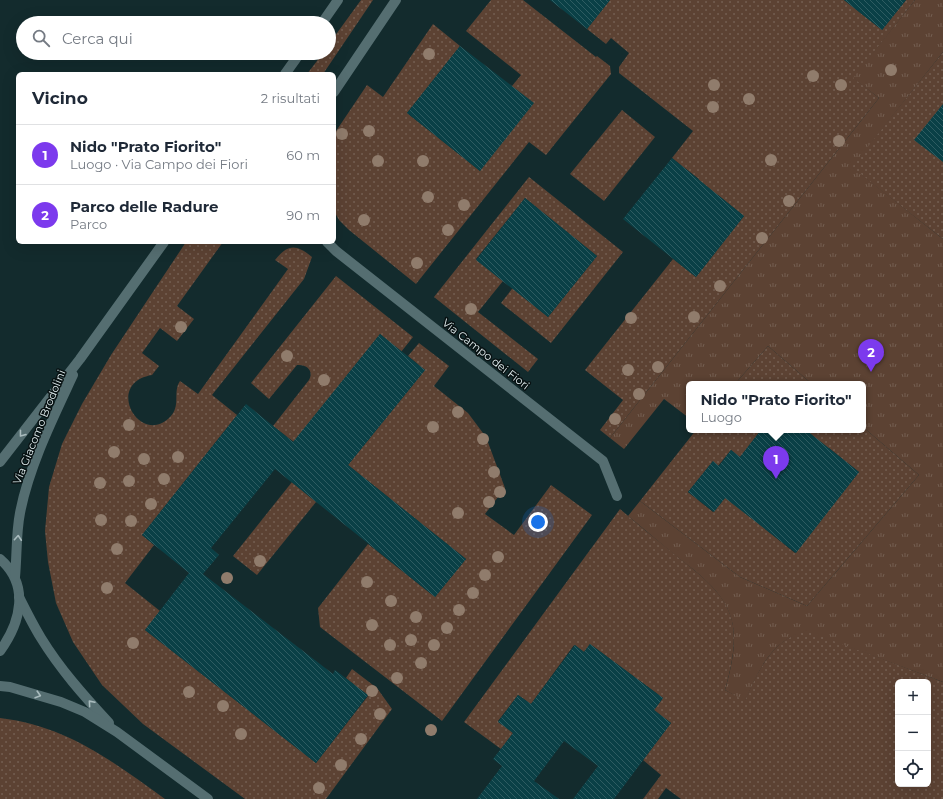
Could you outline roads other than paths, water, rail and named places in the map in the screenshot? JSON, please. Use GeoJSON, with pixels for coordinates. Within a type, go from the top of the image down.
{"type":"FeatureCollection","features":[{"type":"Feature","properties":{"kind":"street"},"geometry":{"type":"LineString","coordinates":[[327,16],[338,0]]}},
{"type":"Feature","properties":{"kind":"street"},"geometry":{"type":"LineString","coordinates":[[336,89],[396,0]]}},
{"type":"Feature","properties":{"kind":"street"},"geometry":{"type":"LineString","coordinates":[[286,72],[295,60]]}},
{"type":"Feature","properties":{"kind":"street","name":"Via Giacomo Brodolini"},"geometry":{"type":"LineString","coordinates":[[0,462],[80,359],[163,244]]}},
{"type":"Feature","properties":{"kind":"street","name":"Via Campo dei Fiori"},"geometry":{"type":"LineString","coordinates":[[329,244],[603,462],[617,496]]}},
{"type":"Feature","properties":{"kind":"street","name":"Via Giacomo Brodolini"},"geometry":{"type":"LineString","coordinates":[[15,577],[20,514],[27,486],[54,417],[80,359]]}},
{"type":"Feature","properties":{"kind":"street"},"geometry":{"type":"LineString","coordinates":[[0,559],[15,577],[19,597],[41,637],[57,661],[92,706],[117,732]]}},
{"type":"Feature","properties":{"kind":"street"},"geometry":{"type":"LineString","coordinates":[[0,651],[9,638],[16,623],[19,597]]}},
{"type":"Feature","properties":{"kind":"street"},"geometry":{"type":"LineString","coordinates":[[0,686],[10,687],[61,702],[85,712],[117,732],[208,799]]}},
{"type":"Feature","properties":{"kind":"place","name":"Parco delle Radure"},"geometry":{"type":"Point","coordinates":[871,372]}},
{"type":"Feature","properties":{"kind":"place","name":"Nido \"Prato Fiorito\""},"geometry":{"type":"Point","coordinates":[776,479]}}]}
